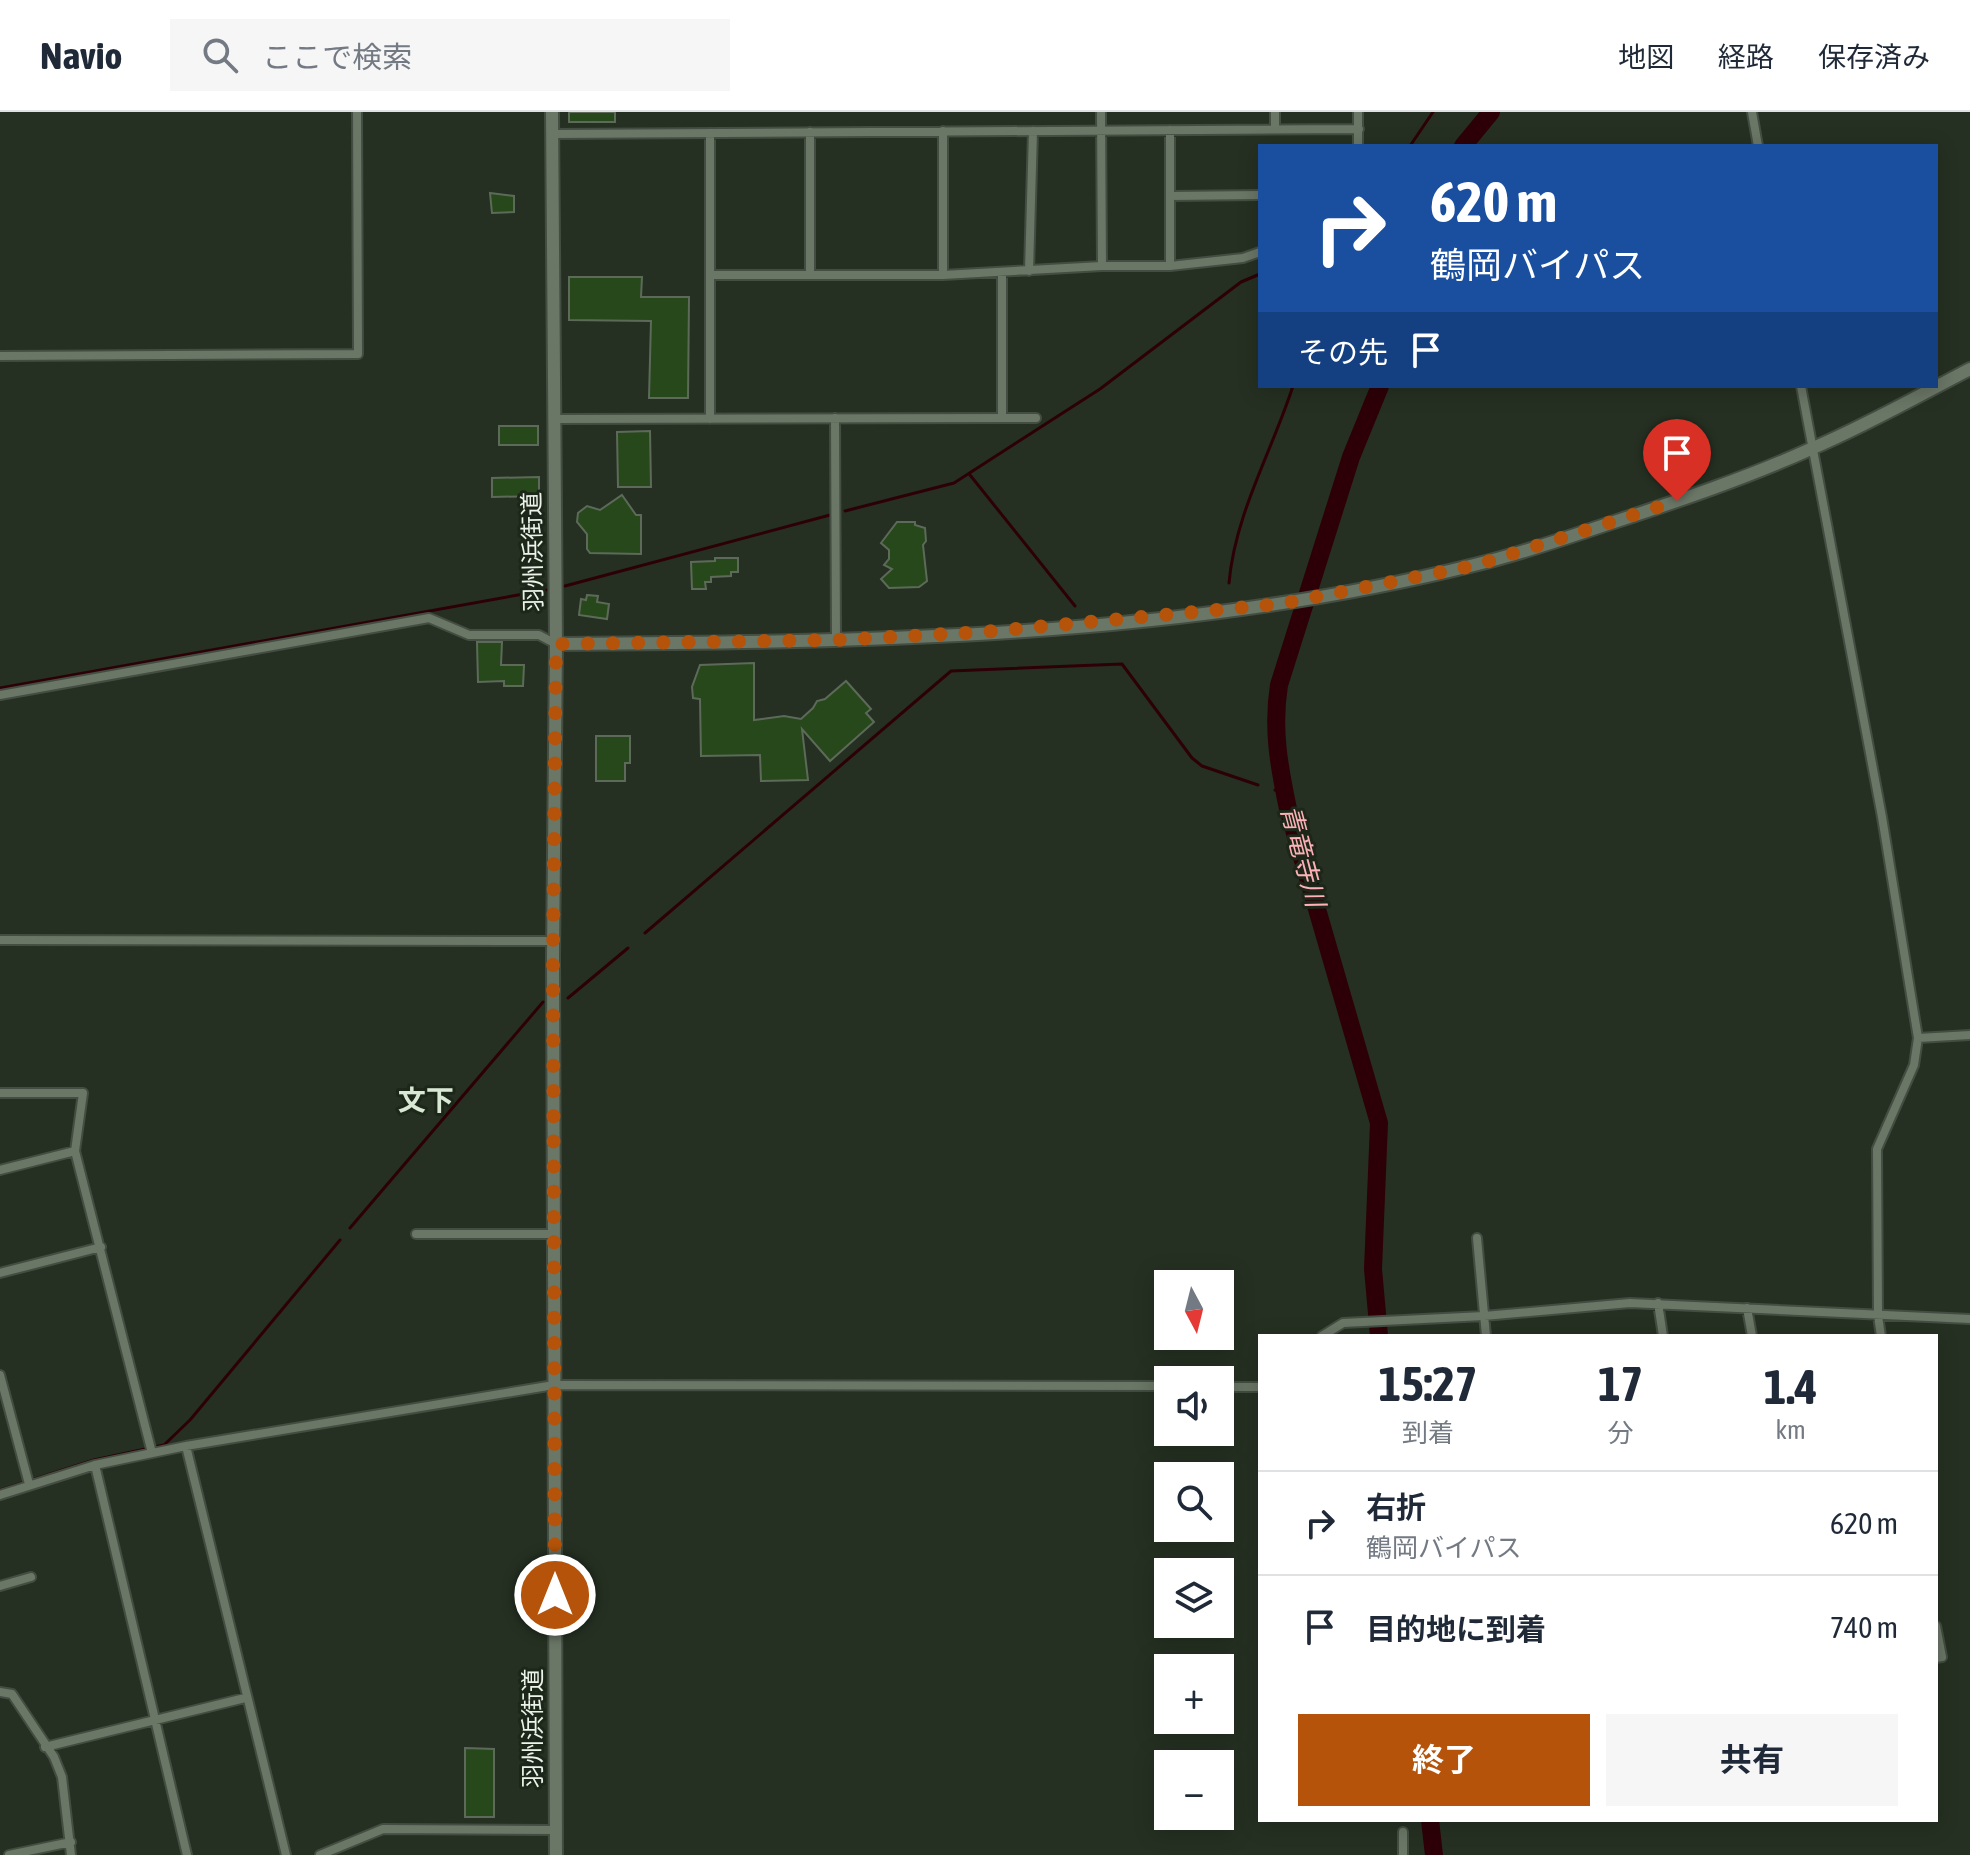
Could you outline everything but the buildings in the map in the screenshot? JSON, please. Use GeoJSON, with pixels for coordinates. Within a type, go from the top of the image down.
{"type":"FeatureCollection","features":[{"type":"Feature","properties":{"kind":"main road","name":"羽州浜街道"},"geometry":{"type":"LineString","coordinates":[[552,112],[556,644],[553,941],[556,1855]]}},
{"type":"Feature","properties":{"kind":"main road"},"geometry":{"type":"LineString","coordinates":[[1938,385],[1970,369]]}},
{"type":"Feature","properties":{"kind":"main road"},"geometry":{"type":"LineString","coordinates":[[556,644],[836,640],[1047,628],[1280,604],[1357,591],[1477,565],[1677,501],[1812,449],[1932,388]]}},
{"type":"Feature","properties":{"kind":"street"},"geometry":{"type":"LineString","coordinates":[[0,356],[358,354],[357,112]]}},
{"type":"Feature","properties":{"kind":"street"},"geometry":{"type":"LineString","coordinates":[[1101,112],[1102,266]]}},
{"type":"Feature","properties":{"kind":"street"},"geometry":{"type":"LineString","coordinates":[[1275,112],[1275,129]]}},
{"type":"Feature","properties":{"kind":"street"},"geometry":{"type":"LineString","coordinates":[[1358,112],[1358,144]]}},
{"type":"Feature","properties":{"kind":"street"},"geometry":{"type":"LineString","coordinates":[[1752,112],[1758,144]]}},
{"type":"Feature","properties":{"kind":"street"},"geometry":{"type":"LineString","coordinates":[[552,134],[1359,129]]}},
{"type":"Feature","properties":{"kind":"street"},"geometry":{"type":"LineString","coordinates":[[1170,130],[1170,266]]}},
{"type":"Feature","properties":{"kind":"street"},"geometry":{"type":"LineString","coordinates":[[943,131],[943,275]]}},
{"type":"Feature","properties":{"kind":"street"},"geometry":{"type":"LineString","coordinates":[[1029,271],[1033,131]]}},
{"type":"Feature","properties":{"kind":"street"},"geometry":{"type":"LineString","coordinates":[[810,132],[810,275]]}},
{"type":"Feature","properties":{"kind":"street"},"geometry":{"type":"LineString","coordinates":[[710,133],[710,419]]}},
{"type":"Feature","properties":{"kind":"street"},"geometry":{"type":"LineString","coordinates":[[1170,196],[1258,195]]}},
{"type":"Feature","properties":{"kind":"street"},"geometry":{"type":"LineString","coordinates":[[710,275],[943,275],[1102,266],[1170,266],[1243,258],[1258,253]]}},
{"type":"Feature","properties":{"kind":"street"},"geometry":{"type":"LineString","coordinates":[[1002,272],[1002,418]]}},
{"type":"Feature","properties":{"kind":"street"},"geometry":{"type":"LineString","coordinates":[[1801,388],[1882,817],[1918,1038],[1914,1065],[1877,1149],[1881,1334]]}},
{"type":"Feature","properties":{"kind":"street"},"geometry":{"type":"LineString","coordinates":[[835,418],[836,640]]}},
{"type":"Feature","properties":{"kind":"street"},"geometry":{"type":"LineString","coordinates":[[554,419],[1036,418]]}},
{"type":"Feature","properties":{"kind":"street"},"geometry":{"type":"LineString","coordinates":[[0,695],[429,618],[469,635],[539,635],[556,644]]}},
{"type":"Feature","properties":{"kind":"street"},"geometry":{"type":"LineString","coordinates":[[0,940],[553,941]]}},
{"type":"Feature","properties":{"kind":"street"},"geometry":{"type":"LineString","coordinates":[[1918,1038],[1970,1035]]}},
{"type":"Feature","properties":{"kind":"street"},"geometry":{"type":"LineString","coordinates":[[0,1093],[83,1093],[75,1151],[151,1450]]}},
{"type":"Feature","properties":{"kind":"street"},"geometry":{"type":"LineString","coordinates":[[0,1170],[75,1151]]}},
{"type":"Feature","properties":{"kind":"street"},"geometry":{"type":"LineString","coordinates":[[416,1234],[553,1234]]}},
{"type":"Feature","properties":{"kind":"street"},"geometry":{"type":"LineString","coordinates":[[1477,1238],[1486,1334]]}},
{"type":"Feature","properties":{"kind":"street"},"geometry":{"type":"LineString","coordinates":[[0,1273],[101,1247]]}},
{"type":"Feature","properties":{"kind":"street"},"geometry":{"type":"LineString","coordinates":[[1325,1334],[1343,1323],[1658,1303],[1970,1319]]}},
{"type":"Feature","properties":{"kind":"street"},"geometry":{"type":"LineString","coordinates":[[1658,1303],[1663,1334]]}},
{"type":"Feature","properties":{"kind":"street"},"geometry":{"type":"LineString","coordinates":[[1747,1308],[1752,1334]]}},
{"type":"Feature","properties":{"kind":"street"},"geometry":{"type":"LineString","coordinates":[[0,1375],[28,1481]]}},
{"type":"Feature","properties":{"kind":"street"},"geometry":{"type":"LineString","coordinates":[[0,1495],[28,1481],[151,1450],[554,1385],[1154,1386]]}},
{"type":"Feature","properties":{"kind":"street"},"geometry":{"type":"LineString","coordinates":[[1234,1387],[1258,1387]]}},
{"type":"Feature","properties":{"kind":"street"},"geometry":{"type":"LineString","coordinates":[[186,1446],[245,1698],[286,1855]]}},
{"type":"Feature","properties":{"kind":"street"},"geometry":{"type":"LineString","coordinates":[[95,1465],[187,1855]]}},
{"type":"Feature","properties":{"kind":"street"},"geometry":{"type":"LineString","coordinates":[[0,1586],[31,1577]]}},
{"type":"Feature","properties":{"kind":"street"},"geometry":{"type":"LineString","coordinates":[[1938,1636],[1942,1657],[1938,1658]]}},
{"type":"Feature","properties":{"kind":"street"},"geometry":{"type":"LineString","coordinates":[[0,1692],[12,1694],[62,1777],[71,1855]]}},
{"type":"Feature","properties":{"kind":"street"},"geometry":{"type":"LineString","coordinates":[[45,1747],[245,1698]]}},
{"type":"Feature","properties":{"kind":"street"},"geometry":{"type":"LineString","coordinates":[[320,1855],[383,1829],[555,1830]]}},
{"type":"Feature","properties":{"kind":"street"},"geometry":{"type":"LineString","coordinates":[[1403,1832],[1403,1855]]}},
{"type":"Feature","properties":{"kind":"street"},"geometry":{"type":"LineString","coordinates":[[9,1855],[71,1842]]}},
{"type":"Feature","properties":{"kind":"waterway"},"geometry":{"type":"LineString","coordinates":[[1411,144],[1433,112]]}},
{"type":"Feature","properties":{"kind":"waterway","name":"青竜寺川"},"geometry":{"type":"LineString","coordinates":[[1465,144],[1491,112]]}},
{"type":"Feature","properties":{"kind":"waterway"},"geometry":{"type":"LineString","coordinates":[[845,511],[954,483],[1100,389],[1241,282],[1258,275]]}},
{"type":"Feature","properties":{"kind":"waterway"},"geometry":{"type":"LineString","coordinates":[[1229,583],[1246,507],[1292,388]]}},
{"type":"Feature","properties":{"kind":"waterway","name":"青竜寺川"},"geometry":{"type":"LineString","coordinates":[[1379,388],[1351,457],[1279,685],[1276,717],[1279,762],[1288,809],[1379,1123],[1373,1269],[1379,1334]]}},
{"type":"Feature","properties":{"kind":"waterway"},"geometry":{"type":"LineString","coordinates":[[970,475],[1075,606]]}},
{"type":"Feature","properties":{"kind":"waterway"},"geometry":{"type":"LineString","coordinates":[[565,586],[830,515]]}},
{"type":"Feature","properties":{"kind":"waterway"},"geometry":{"type":"LineString","coordinates":[[0,688],[546,590]]}},
{"type":"Feature","properties":{"kind":"waterway"},"geometry":{"type":"LineString","coordinates":[[645,933],[951,671],[1122,664],[1192,758],[1202,766],[1258,785]]}},
{"type":"Feature","properties":{"kind":"waterway"},"geometry":{"type":"LineString","coordinates":[[1275,790],[1284,793]]}},
{"type":"Feature","properties":{"kind":"waterway"},"geometry":{"type":"LineString","coordinates":[[568,998],[628,948]]}},
{"type":"Feature","properties":{"kind":"waterway"},"geometry":{"type":"LineString","coordinates":[[350,1228],[543,1002]]}},
{"type":"Feature","properties":{"kind":"waterway"},"geometry":{"type":"LineString","coordinates":[[0,1490],[94,1460],[164,1445],[190,1420],[340,1240]]}},
{"type":"Feature","properties":{"kind":"waterway","name":"青竜寺川"},"geometry":{"type":"LineString","coordinates":[[1430,1822],[1434,1855]]}},
{"type":"Feature","properties":{"kind":"district","name":"文下"},"geometry":{"type":"Point","coordinates":[426,1100]}},
{"type":"Feature","properties":{"kind":"route"},"geometry":{"type":"LineString","coordinates":[[555,1595],[553,957],[556,644],[836,640],[983,632],[1280,604],[1477,565],[1677,501]]}}]}
